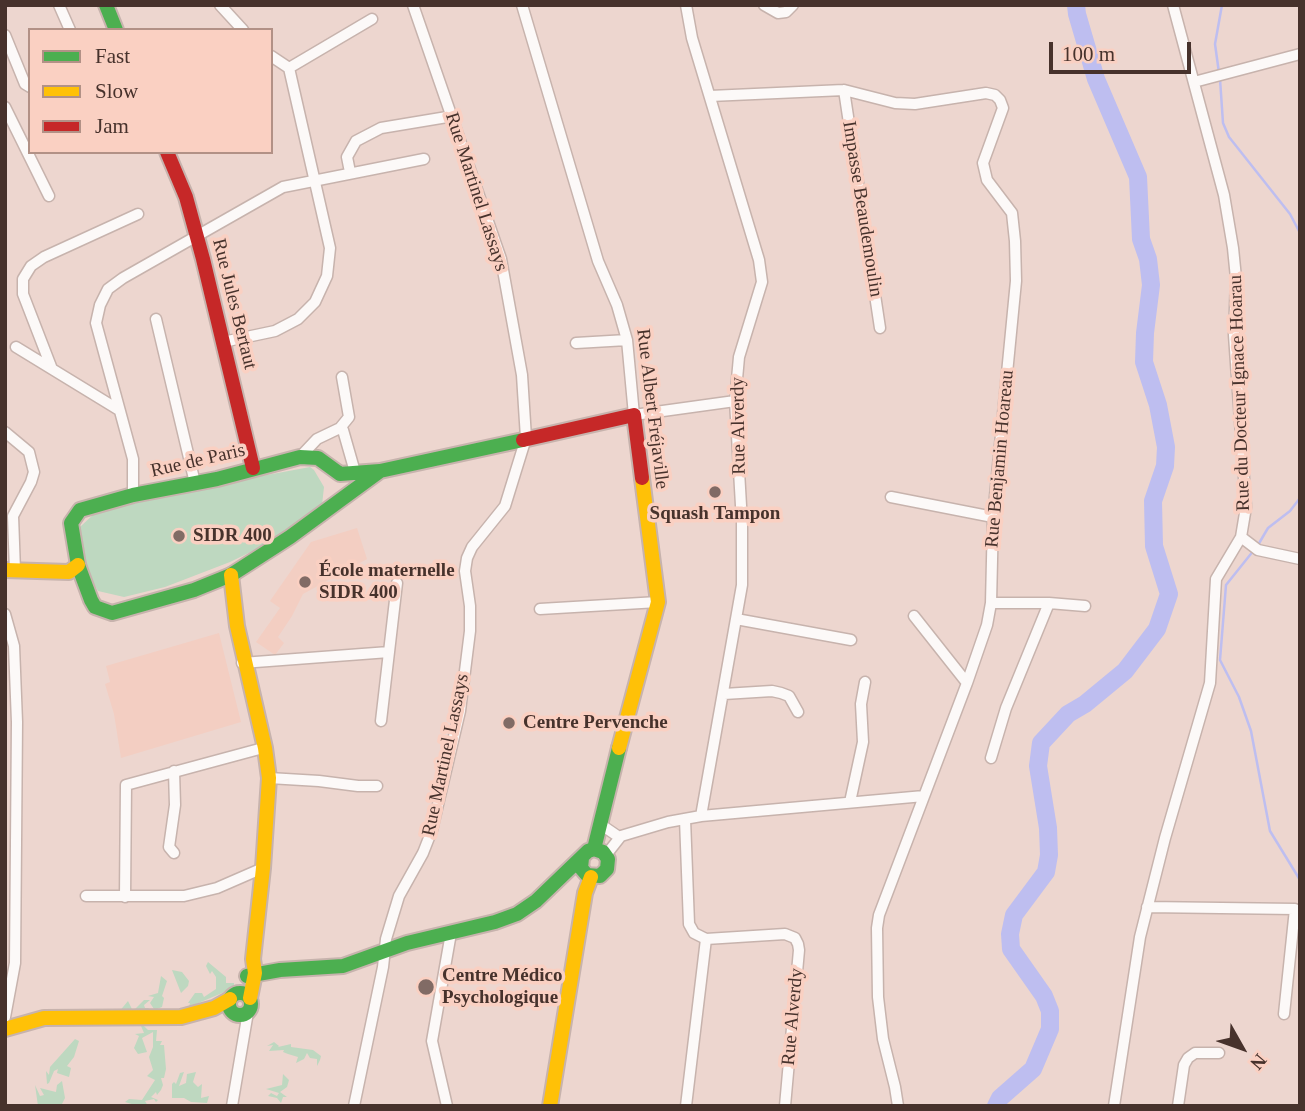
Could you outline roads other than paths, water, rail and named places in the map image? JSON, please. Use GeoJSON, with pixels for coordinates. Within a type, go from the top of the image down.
{"type":"FeatureCollection","features":[{"type":"Feature","properties":{"kind":"street"},"geometry":{"type":"LineString","coordinates":[[59,5],[68,28]]}},
{"type":"Feature","properties":{"kind":"street"},"geometry":{"type":"LineString","coordinates":[[106,5],[115,28]]}},
{"type":"Feature","properties":{"kind":"street"},"geometry":{"type":"LineString","coordinates":[[220,5],[241,28]]}},
{"type":"Feature","properties":{"kind":"street","name":"Rue Martinel Lassays"},"geometry":{"type":"LineString","coordinates":[[354,1106],[386,951],[386,939],[399,896],[432,830],[460,711],[470,631],[465,571],[467,558],[472,547],[505,506],[526,438],[522,375],[501,259],[413,5]]}},
{"type":"Feature","properties":{"kind":"street","name":"Rue Albert Fréjaville"},"geometry":{"type":"LineString","coordinates":[[523,5],[598,261],[617,304],[627,340],[658,602],[589,861],[550,1106]]}},
{"type":"Feature","properties":{"kind":"street","name":"Rue Alverdy"},"geometry":{"type":"LineString","coordinates":[[687,5],[692,38],[762,272],[757,300],[738,357],[735,401],[742,523],[742,584],[701,816]]}},
{"type":"Feature","properties":{"kind":"street"},"geometry":{"type":"LineString","coordinates":[[764,5],[778,13],[786,12],[793,5]]}},
{"type":"Feature","properties":{"kind":"street","name":"Rue du Docteur Ignace Hoarau"},"geometry":{"type":"LineString","coordinates":[[1114,1106],[1147,906],[1210,683],[1213,603],[1219,572],[1245,539],[1246,507],[1234,335],[1234,258],[1224,195],[1173,5]]}},
{"type":"Feature","properties":{"kind":"street"},"geometry":{"type":"LineString","coordinates":[[289,68],[372,19]]}},
{"type":"Feature","properties":{"kind":"street"},"geometry":{"type":"LineString","coordinates":[[5,35],[28,86]]}},
{"type":"Feature","properties":{"kind":"street"},"geometry":{"type":"LineString","coordinates":[[1194,82],[1300,54]]}},
{"type":"Feature","properties":{"kind":"street"},"geometry":{"type":"LineString","coordinates":[[223,342],[275,331],[298,319],[315,302],[327,276],[330,248],[289,68],[273,57]]}},
{"type":"Feature","properties":{"kind":"street","name":"Rue Benjamin Hoareau"},"geometry":{"type":"LineString","coordinates":[[710,96],[844,90],[895,103],[934,103],[986,93],[995,95],[1003,108],[986,151],[983,172],[1012,213],[1016,281],[993,517],[991,603],[987,625],[967,683],[887,891],[877,928],[878,997],[883,1039],[898,1106]]}},
{"type":"Feature","properties":{"kind":"street","name":"Impasse Beaudemoulin"},"geometry":{"type":"LineString","coordinates":[[844,90],[880,328]]}},
{"type":"Feature","properties":{"kind":"street"},"geometry":{"type":"LineString","coordinates":[[5,107],[28,153]]}},
{"type":"Feature","properties":{"kind":"street"},"geometry":{"type":"LineString","coordinates":[[350,172],[348,151],[361,138],[381,128],[453,116]]}},
{"type":"Feature","properties":{"kind":"street"},"geometry":{"type":"LineString","coordinates":[[28,154],[49,195]]}},
{"type":"Feature","properties":{"kind":"street","name":"Rue Jules Bertaut"},"geometry":{"type":"LineString","coordinates":[[168,154],[186,197],[197,236],[253,468]]}},
{"type":"Feature","properties":{"kind":"street"},"geometry":{"type":"LineString","coordinates":[[133,495],[132,459],[96,323],[100,305],[108,289],[283,187],[424,159]]}},
{"type":"Feature","properties":{"kind":"street"},"geometry":{"type":"LineString","coordinates":[[52,369],[23,294],[23,279],[31,267],[44,257],[138,214]]}},
{"type":"Feature","properties":{"kind":"street"},"geometry":{"type":"LineString","coordinates":[[156,319],[195,483]]}},
{"type":"Feature","properties":{"kind":"street"},"geometry":{"type":"LineString","coordinates":[[576,343],[627,340]]}},
{"type":"Feature","properties":{"kind":"street"},"geometry":{"type":"LineString","coordinates":[[16,347],[119,410]]}},
{"type":"Feature","properties":{"kind":"street"},"geometry":{"type":"LineString","coordinates":[[300,457],[317,439],[340,428],[349,418],[342,377]]}},
{"type":"Feature","properties":{"kind":"street"},"geometry":{"type":"LineString","coordinates":[[300,457],[318,458],[347,473],[380,471],[634,415],[735,401]]}},
{"type":"Feature","properties":{"kind":"street"},"geometry":{"type":"LineString","coordinates":[[340,428],[343,430],[347,473],[341,500]]}},
{"type":"Feature","properties":{"kind":"street"},"geometry":{"type":"LineString","coordinates":[[5,432],[29,452],[34,472],[32,482],[13,516],[10,570],[74,569],[95,607],[112,613],[194,590],[231,575],[290,537],[380,471]]}},
{"type":"Feature","properties":{"kind":"street","name":"Rue de Paris"},"geometry":{"type":"LineString","coordinates":[[74,569],[71,523],[80,510],[133,495],[300,457]]}},
{"type":"Feature","properties":{"kind":"street"},"geometry":{"type":"LineString","coordinates":[[891,497],[993,517]]}},
{"type":"Feature","properties":{"kind":"street"},"geometry":{"type":"LineString","coordinates":[[1245,539],[1258,550],[1300,559]]}},
{"type":"Feature","properties":{"kind":"street"},"geometry":{"type":"LineString","coordinates":[[231,575],[243,662]]}},
{"type":"Feature","properties":{"kind":"street"},"geometry":{"type":"LineString","coordinates":[[382,721],[397,583]]}},
{"type":"Feature","properties":{"kind":"street"},"geometry":{"type":"LineString","coordinates":[[194,590],[221,592],[226,597],[264,748],[268,775],[263,868],[252,970],[239,1002],[232,1106]]}},
{"type":"Feature","properties":{"kind":"street"},"geometry":{"type":"LineString","coordinates":[[540,609],[658,602]]}},
{"type":"Feature","properties":{"kind":"street"},"geometry":{"type":"LineString","coordinates":[[991,603],[1085,606]]}},
{"type":"Feature","properties":{"kind":"street"},"geometry":{"type":"LineString","coordinates":[[991,758],[1006,708],[1049,603]]}},
{"type":"Feature","properties":{"kind":"street"},"geometry":{"type":"LineString","coordinates":[[5,614],[14,646],[17,722],[15,963],[5,1017]]}},
{"type":"Feature","properties":{"kind":"street"},"geometry":{"type":"LineString","coordinates":[[914,615],[967,683]]}},
{"type":"Feature","properties":{"kind":"street"},"geometry":{"type":"LineString","coordinates":[[736,619],[851,640]]}},
{"type":"Feature","properties":{"kind":"street"},"geometry":{"type":"LineString","coordinates":[[243,662],[389,652]]}},
{"type":"Feature","properties":{"kind":"street"},"geometry":{"type":"LineString","coordinates":[[850,802],[863,742],[860,704],[865,682]]}},
{"type":"Feature","properties":{"kind":"street"},"geometry":{"type":"LineString","coordinates":[[724,694],[781,692],[789,696],[798,712]]}},
{"type":"Feature","properties":{"kind":"street"},"geometry":{"type":"LineString","coordinates":[[125,897],[126,785],[264,748]]}},
{"type":"Feature","properties":{"kind":"street"},"geometry":{"type":"LineString","coordinates":[[174,771],[175,805],[169,846],[174,853]]}},
{"type":"Feature","properties":{"kind":"street"},"geometry":{"type":"LineString","coordinates":[[268,775],[350,786],[377,786]]}},
{"type":"Feature","properties":{"kind":"street"},"geometry":{"type":"LineString","coordinates":[[252,970],[343,966],[386,951],[517,915],[617,837],[701,816],[924,796]]}},
{"type":"Feature","properties":{"kind":"street"},"geometry":{"type":"LineString","coordinates":[[685,820],[691,929],[706,939],[686,1106]]}},
{"type":"Feature","properties":{"kind":"street"},"geometry":{"type":"LineString","coordinates":[[600,824],[617,837]]}},
{"type":"Feature","properties":{"kind":"street"},"geometry":{"type":"LineString","coordinates":[[86,896],[184,896],[202,893],[263,868]]}},
{"type":"Feature","properties":{"kind":"street"},"geometry":{"type":"LineString","coordinates":[[1147,906],[1295,909],[1284,1014]]}},
{"type":"Feature","properties":{"kind":"street"},"geometry":{"type":"LineString","coordinates":[[447,1106],[432,1041],[450,933]]}},
{"type":"Feature","properties":{"kind":"street","name":"Rue Alverdy"},"geometry":{"type":"LineString","coordinates":[[706,939],[785,934],[795,938],[798,944],[785,1106]]}},
{"type":"Feature","properties":{"kind":"street"},"geometry":{"type":"LineString","coordinates":[[5,1028],[44,1018],[181,1017],[239,1002]]}},
{"type":"Feature","properties":{"kind":"street"},"geometry":{"type":"LineString","coordinates":[[1178,1106],[1184,1065],[1188,1058],[1195,1053],[1219,1053]]}},
{"type":"Feature","properties":{"kind":"waterway"},"geometry":{"type":"LineString","coordinates":[[996,1106],[1000,1098],[1033,1069],[1050,1029],[1050,1011],[1044,996],[1011,949],[1010,934],[1014,915],[1046,872],[1049,855],[1048,828],[1038,766],[1041,743],[1068,714],[1085,704],[1125,671],[1157,629],[1169,594],[1154,546],[1153,501],[1165,466],[1166,447],[1158,405],[1144,362],[1151,285],[1148,259],[1141,239],[1138,177],[1096,79],[1076,5]]}},
{"type":"Feature","properties":{"kind":"waterway"},"geometry":{"type":"LineString","coordinates":[[1219,73],[1215,44],[1222,5]]}},
{"type":"Feature","properties":{"kind":"waterway"},"geometry":{"type":"LineString","coordinates":[[1220,79],[1223,123],[1229,137],[1290,214],[1300,233]]}},
{"type":"Feature","properties":{"kind":"waterway"},"geometry":{"type":"LineString","coordinates":[[1258,545],[1268,528],[1290,511],[1300,498]]}},
{"type":"Feature","properties":{"kind":"waterway"},"geometry":{"type":"LineString","coordinates":[[1254,550],[1226,585],[1220,660],[1239,697],[1251,731],[1270,831],[1300,880]]}},
{"type":"Feature","properties":{"kind":"place","name":"Squash Tampon"},"geometry":{"type":"Point","coordinates":[715,492]}},
{"type":"Feature","properties":{"kind":"place","name":"SIDR 400"},"geometry":{"type":"Point","coordinates":[179,536]}},
{"type":"Feature","properties":{"kind":"place","name":"École maternelle SIDR 400"},"geometry":{"type":"Point","coordinates":[305,582]}},
{"type":"Feature","properties":{"kind":"place","name":"Centre Pervenche"},"geometry":{"type":"Point","coordinates":[509,723]}},
{"type":"Feature","properties":{"kind":"place","name":"Centre Médico Psychologique"},"geometry":{"type":"Point","coordinates":[426,987]}}]}
